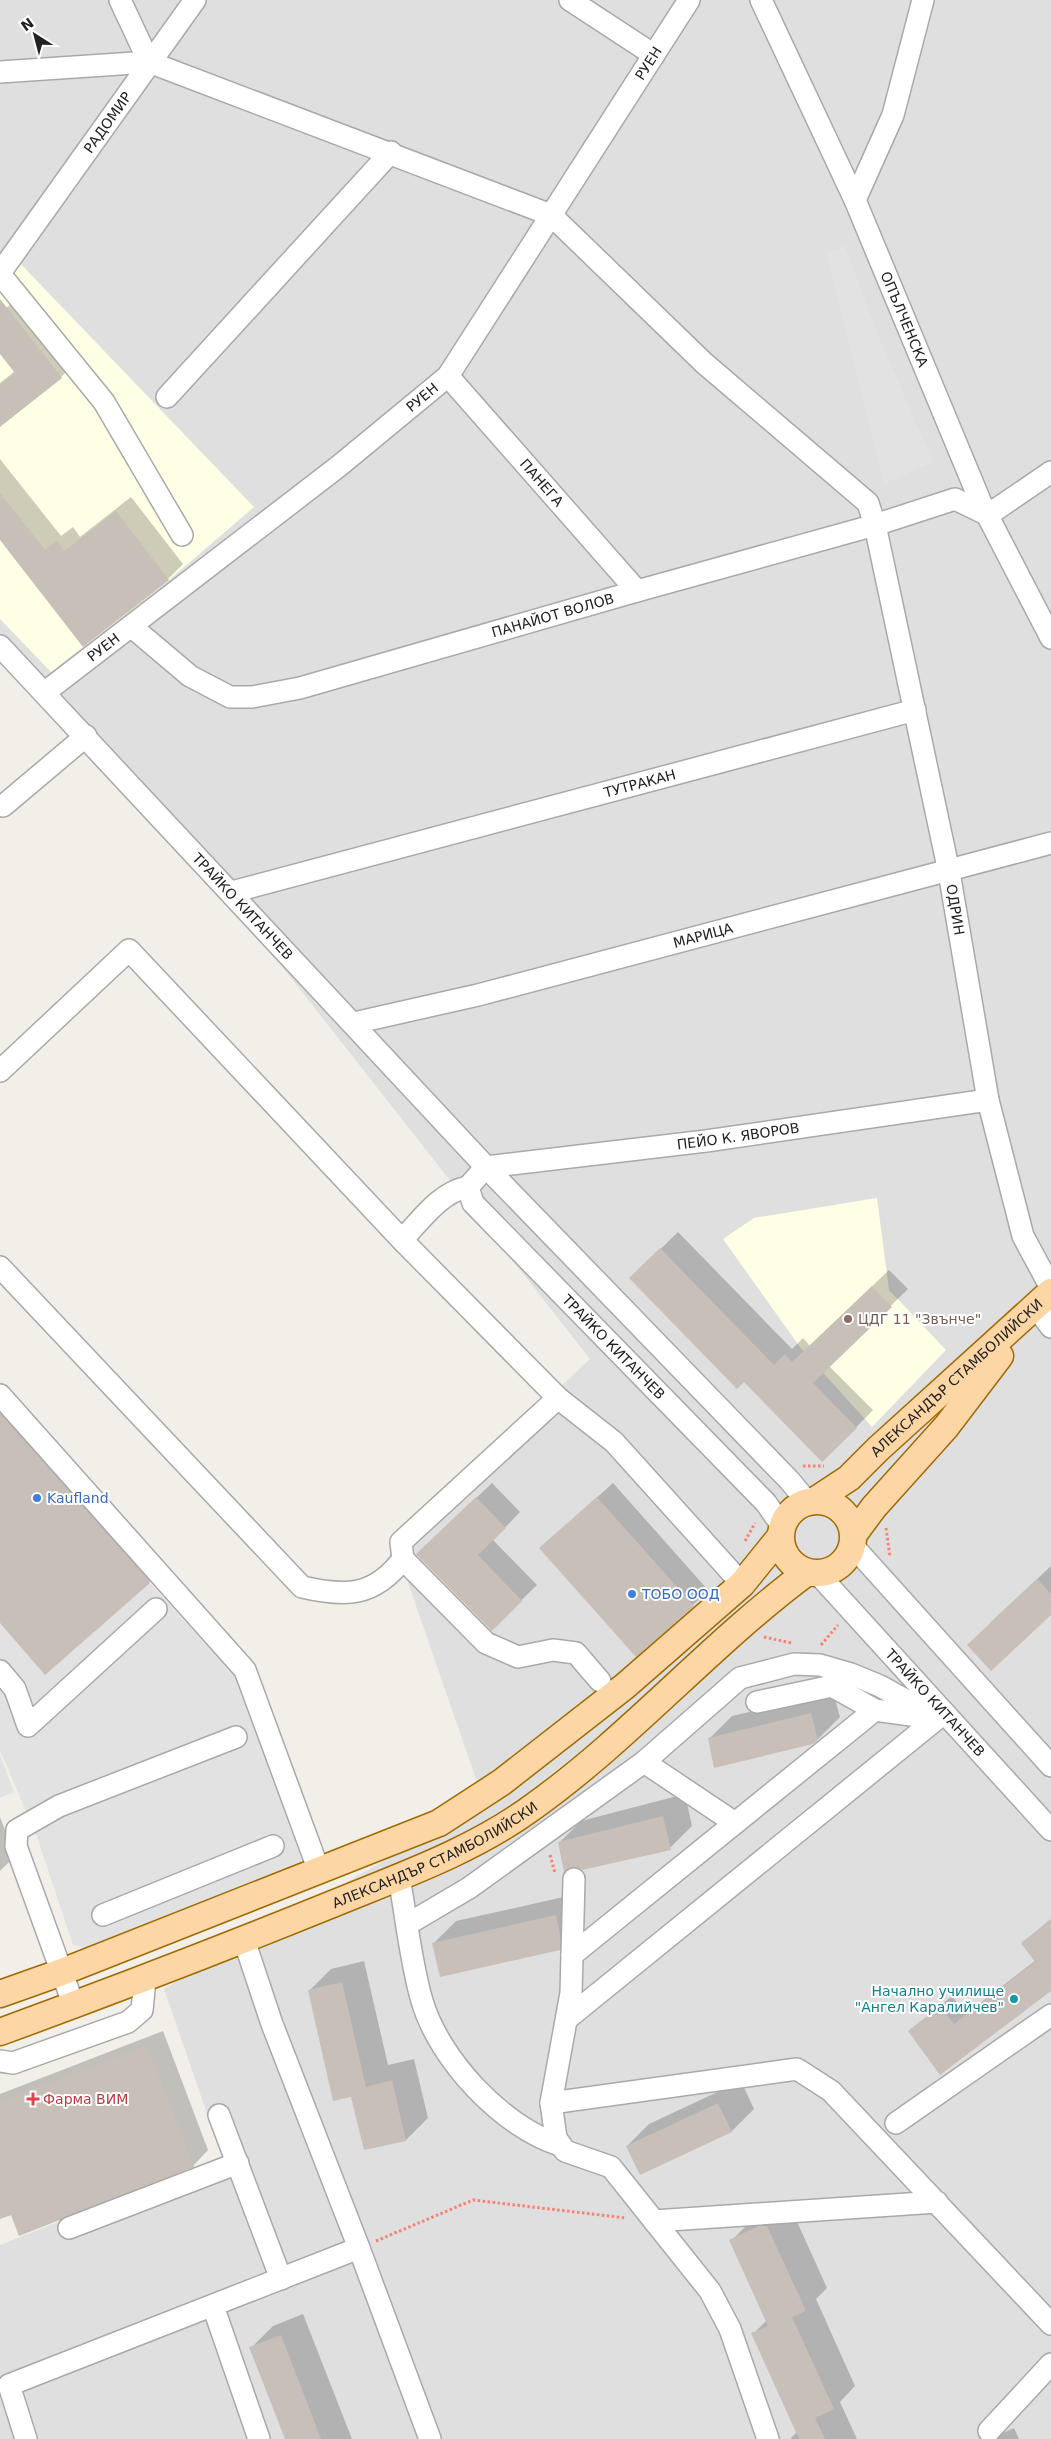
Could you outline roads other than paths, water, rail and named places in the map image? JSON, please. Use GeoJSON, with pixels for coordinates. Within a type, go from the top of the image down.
{"type":"FeatureCollection","features":[{"type":"Feature","properties":{"kind":"main road","name":"АЛЕКСАНДЪР СТАМБОЛИЙСКИ"},"geometry":{"type":"LineString","coordinates":[[0,1994],[62,1972],[439,1823],[502,1782],[625,1686],[742,1584],[781,1532],[794,1509],[811,1502],[849,1478],[878,1449],[1047,1304]]}},
{"type":"Feature","properties":{"kind":"main road","name":"АЛЕКСАНДЪР СТАМБОЛИЙСКИ"},"geometry":{"type":"LineString","coordinates":[[0,2032],[144,1979],[399,1877],[484,1839],[530,1809],[590,1763],[769,1600],[812,1573],[830,1572],[840,1566],[848,1557],[853,1540],[874,1507],[946,1427],[1047,1304]]}},
{"type":"Feature","properties":{"kind":"main road"},"geometry":{"type":"LineString","coordinates":[[811,1502],[826,1502],[841,1510],[851,1523],[853,1540]]}},
{"type":"Feature","properties":{"kind":"main road"},"geometry":{"type":"LineString","coordinates":[[781,1532],[782,1549],[787,1559],[796,1568],[812,1573]]}},
{"type":"Feature","properties":{"kind":"street"},"geometry":{"type":"LineString","coordinates":[[120,0],[149,62]]}},
{"type":"Feature","properties":{"kind":"street","name":"РАДОМИР"},"geometry":{"type":"LineString","coordinates":[[0,273],[10,247],[195,0]]}},
{"type":"Feature","properties":{"kind":"street"},"geometry":{"type":"LineString","coordinates":[[570,0],[654,55]]}},
{"type":"Feature","properties":{"kind":"street","name":"РУЕН"},"geometry":{"type":"LineString","coordinates":[[44,693],[339,466],[448,376],[688,0]]}},
{"type":"Feature","properties":{"kind":"street","name":"ОПЪЛЧЕНСКА"},"geometry":{"type":"LineString","coordinates":[[761,0],[854,200],[988,515],[1051,638]]}},
{"type":"Feature","properties":{"kind":"street"},"geometry":{"type":"LineString","coordinates":[[854,200],[893,115],[923,0]]}},
{"type":"Feature","properties":{"kind":"street"},"geometry":{"type":"LineString","coordinates":[[0,72],[149,62],[391,152],[551,215]]}},
{"type":"Feature","properties":{"kind":"street"},"geometry":{"type":"LineString","coordinates":[[167,397],[391,152]]}},
{"type":"Feature","properties":{"kind":"street","name":"ОДРИН"},"geometry":{"type":"LineString","coordinates":[[551,215],[704,363],[868,503],[875,525],[949,872],[988,1100],[1023,1236],[1047,1304]]}},
{"type":"Feature","properties":{"kind":"street"},"geometry":{"type":"LineString","coordinates":[[0,273],[104,402],[182,535]]}},
{"type":"Feature","properties":{"kind":"street","name":"ПАНЕГА"},"geometry":{"type":"LineString","coordinates":[[448,376],[637,590]]}},
{"type":"Feature","properties":{"kind":"street"},"geometry":{"type":"LineString","coordinates":[[988,515],[1051,472]]}},
{"type":"Feature","properties":{"kind":"street","name":"ПАНАЙОТ ВОЛОВ"},"geometry":{"type":"LineString","coordinates":[[132,627],[190,676],[230,697],[252,698],[300,688],[637,590],[875,525],[956,499],[988,515]]}},
{"type":"Feature","properties":{"kind":"street","name":"ТРАЙКО КИТАНЧЕВ"},"geometry":{"type":"LineString","coordinates":[[0,646],[232,892],[486,1167],[811,1502]]}},
{"type":"Feature","properties":{"kind":"street","name":"ТУТРАКАН"},"geometry":{"type":"LineString","coordinates":[[232,892],[915,710]]}},
{"type":"Feature","properties":{"kind":"street"},"geometry":{"type":"LineString","coordinates":[[2,806],[86,736]]}},
{"type":"Feature","properties":{"kind":"street","name":"МАРИЦА"},"geometry":{"type":"LineString","coordinates":[[354,1023],[478,995],[949,872],[1051,843]]}},
{"type":"Feature","properties":{"kind":"street"},"geometry":{"type":"LineString","coordinates":[[0,1071],[129,950],[402,1240],[558,1398],[614,1442],[742,1584]]}},
{"type":"Feature","properties":{"kind":"street","name":"ПЕЙО К. ЯВОРОВ"},"geometry":{"type":"LineString","coordinates":[[486,1167],[706,1141],[988,1100]]}},
{"type":"Feature","properties":{"kind":"street"},"geometry":{"type":"LineString","coordinates":[[402,1240],[445,1196],[454,1189],[468,1186],[486,1167]]}},
{"type":"Feature","properties":{"kind":"street","name":"ТРАЙКО КИТАНЧЕВ"},"geometry":{"type":"LineString","coordinates":[[468,1186],[473,1203],[766,1503],[781,1532]]}},
{"type":"Feature","properties":{"kind":"street"},"geometry":{"type":"LineString","coordinates":[[0,1267],[302,1587],[327,1593],[358,1593],[390,1576],[403,1559]]}},
{"type":"Feature","properties":{"kind":"street"},"geometry":{"type":"LineString","coordinates":[[0,1395],[245,1670],[319,1871]]}},
{"type":"Feature","properties":{"kind":"street"},"geometry":{"type":"LineString","coordinates":[[558,1398],[401,1542],[403,1559],[486,1643],[518,1657],[553,1650],[576,1653],[600,1680]]}},
{"type":"Feature","properties":{"kind":"street"},"geometry":{"type":"LineString","coordinates":[[853,1540],[882,1579],[1051,1766]]}},
{"type":"Feature","properties":{"kind":"street","name":"ТРАЙКО КИТАНЧЕВ"},"geometry":{"type":"LineString","coordinates":[[812,1573],[851,1609],[941,1716],[1051,1830]]}},
{"type":"Feature","properties":{"kind":"street"},"geometry":{"type":"LineString","coordinates":[[0,1671],[15,1688],[28,1726],[156,1609]]}},
{"type":"Feature","properties":{"kind":"street"},"geometry":{"type":"LineString","coordinates":[[408,1924],[469,1888],[644,1762],[740,1678],[794,1664],[803,1655],[820,1665],[851,1674],[880,1686],[941,1716]]}},
{"type":"Feature","properties":{"kind":"street"},"geometry":{"type":"LineString","coordinates":[[757,1702],[832,1686],[875,1710],[941,1716]]}},
{"type":"Feature","properties":{"kind":"street"},"geometry":{"type":"LineString","coordinates":[[572,1955],[875,1710]]}},
{"type":"Feature","properties":{"kind":"street"},"geometry":{"type":"LineString","coordinates":[[568,2018],[941,1716]]}},
{"type":"Feature","properties":{"kind":"street"},"geometry":{"type":"LineString","coordinates":[[74,2006],[16,1846],[17,1830],[59,1806],[236,1737]]}},
{"type":"Feature","properties":{"kind":"street"},"geometry":{"type":"LineString","coordinates":[[644,1762],[735,1822]]}},
{"type":"Feature","properties":{"kind":"street"},"geometry":{"type":"LineString","coordinates":[[103,1915],[273,1846]]}},
{"type":"Feature","properties":{"kind":"street"},"geometry":{"type":"LineString","coordinates":[[399,1877],[422,2001],[437,2037],[450,2057],[484,2096],[516,2123],[543,2140],[560,2145]]}},
{"type":"Feature","properties":{"kind":"street"},"geometry":{"type":"LineString","coordinates":[[574,1879],[571,1993],[568,2018],[551,2103],[556,2138],[566,2151],[611,2167],[710,2291],[730,2329],[768,2439]]}},
{"type":"Feature","properties":{"kind":"street"},"geometry":{"type":"LineString","coordinates":[[244,1940],[272,2024],[360,2248],[430,2439]]}},
{"type":"Feature","properties":{"kind":"street"},"geometry":{"type":"LineString","coordinates":[[4,2064],[128,2022],[142,2010],[144,1979]]}},
{"type":"Feature","properties":{"kind":"street"},"geometry":{"type":"LineString","coordinates":[[896,2123],[1051,2015]]}},
{"type":"Feature","properties":{"kind":"street"},"geometry":{"type":"LineString","coordinates":[[551,2103],[797,2069],[831,2091],[1049,2318]]}},
{"type":"Feature","properties":{"kind":"street"},"geometry":{"type":"LineString","coordinates":[[219,2115],[281,2279]]}},
{"type":"Feature","properties":{"kind":"street"},"geometry":{"type":"LineString","coordinates":[[69,2228],[238,2163]]}},
{"type":"Feature","properties":{"kind":"street"},"geometry":{"type":"LineString","coordinates":[[654,2221],[937,2202]]}},
{"type":"Feature","properties":{"kind":"street"},"geometry":{"type":"LineString","coordinates":[[26,2439],[9,2386],[360,2248]]}},
{"type":"Feature","properties":{"kind":"street"},"geometry":{"type":"LineString","coordinates":[[213,2306],[259,2439]]}},
{"type":"Feature","properties":{"kind":"street"},"geometry":{"type":"LineString","coordinates":[[989,2431],[1051,2364]]}},
{"type":"Feature","properties":{"kind":"place","name":"ЦДГ 11 \"Звънче\""},"geometry":{"type":"Point","coordinates":[848,1319]}},
{"type":"Feature","properties":{"kind":"place","name":"Kaufland"},"geometry":{"type":"Point","coordinates":[37,1498]}},
{"type":"Feature","properties":{"kind":"place","name":"ТОБО ООД"},"geometry":{"type":"Point","coordinates":[632,1594]}},
{"type":"Feature","properties":{"kind":"place","name":"Начално училище \"Ангел Каралийчев\""},"geometry":{"type":"Point","coordinates":[1014,1999]}},
{"type":"Feature","properties":{"kind":"place","name":"Фарма ВИМ"},"geometry":{"type":"Point","coordinates":[33,2099]}}]}
